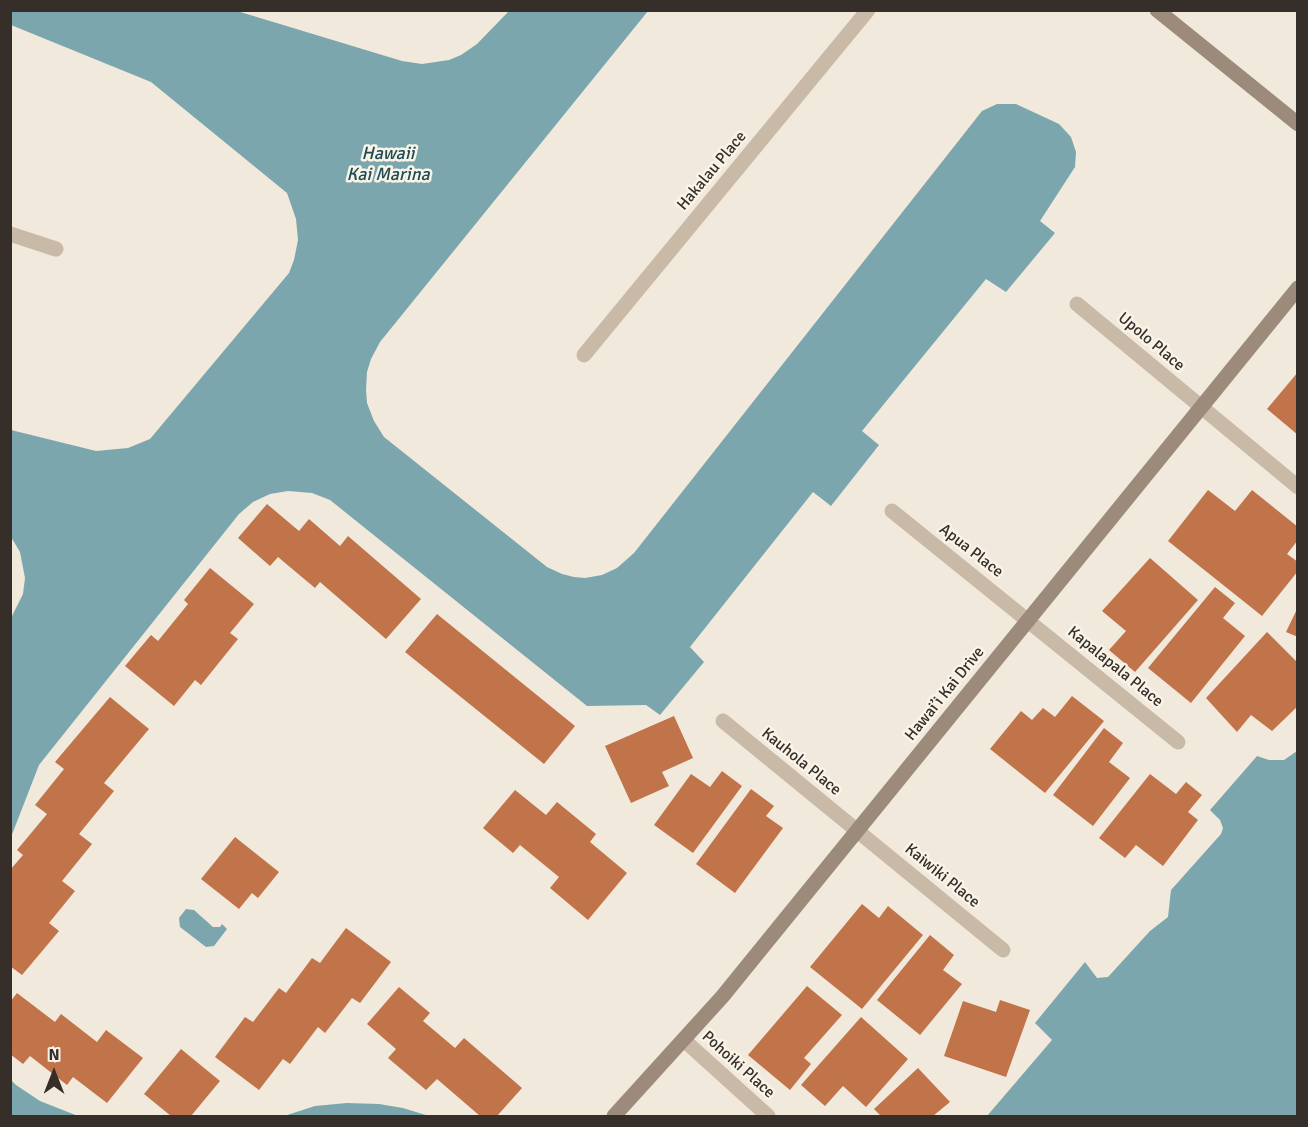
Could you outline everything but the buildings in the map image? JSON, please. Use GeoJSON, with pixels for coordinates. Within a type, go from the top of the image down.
{"type":"FeatureCollection","features":[{"type":"Feature","properties":{"kind":"main road"},"geometry":{"type":"LineString","coordinates":[[1157,10],[1298,124]]}},
{"type":"Feature","properties":{"kind":"main road","name":"Hawai’i Kai Drive"},"geometry":{"type":"LineString","coordinates":[[614,1116],[684,1041],[1298,288]]}},
{"type":"Feature","properties":{"kind":"street","name":"Hakalau Place"},"geometry":{"type":"LineString","coordinates":[[584,355],[868,10]]}},
{"type":"Feature","properties":{"kind":"street"},"geometry":{"type":"LineString","coordinates":[[10,234],[56,249]]}},
{"type":"Feature","properties":{"kind":"street","name":"Upolo Place"},"geometry":{"type":"LineString","coordinates":[[1077,304],[1298,487]]}},
{"type":"Feature","properties":{"kind":"street","name":"Apua Place"},"geometry":{"type":"LineString","coordinates":[[892,511],[1029,619]]}},
{"type":"Feature","properties":{"kind":"street","name":"Kapalapala Place"},"geometry":{"type":"LineString","coordinates":[[1029,619],[1178,742]]}},
{"type":"Feature","properties":{"kind":"street","name":"Kauhola Place"},"geometry":{"type":"LineString","coordinates":[[723,721],[857,831]]}},
{"type":"Feature","properties":{"kind":"street","name":"Kaiwiki Place"},"geometry":{"type":"LineString","coordinates":[[857,831],[1004,950]]}},
{"type":"Feature","properties":{"kind":"street","name":"Pohoiki Place"},"geometry":{"type":"LineString","coordinates":[[684,1041],[768,1116]]}},
{"type":"Feature","properties":{"kind":"water","name":"Hawaii Kai Marina"},"geometry":{"type":"Polygon","coordinates":[[[11,10],[237,11],[402,61],[422,64],[449,60],[461,55],[477,44],[509,11],[648,11],[380,342],[367,372],[367,403],[384,437],[547,567],[574,577],[602,575],[617,568],[634,553],[982,111],[997,104],[1016,104],[1059,124],[1071,137],[1076,152],[1075,167],[1040,221],[1055,233],[1006,292],[986,279],[862,431],[879,445],[831,506],[813,492],[690,647],[704,662],[660,715],[646,705],[587,706],[330,500],[312,493],[288,491],[270,494],[253,502],[239,514],[39,765],[11,837],[11,618],[23,594],[25,578],[20,552],[11,537],[11,430],[96,451],[128,448],[150,439],[289,273],[298,240],[296,219],[287,193],[151,82],[11,25],[11,10]]]}},
{"type":"Feature","properties":{"kind":"water"},"geometry":{"type":"Polygon","coordinates":[[[1297,751],[1297,1116],[987,1116],[1052,1040],[1035,1023],[1085,962],[1097,978],[1108,977],[1150,931],[1168,917],[1171,890],[1221,834],[1223,828],[1220,820],[1210,810],[1257,756],[1269,760],[1284,760],[1297,751]]]}},
{"type":"Feature","properties":{"kind":"water"},"geometry":{"type":"Polygon","coordinates":[[[186,909],[194,910],[213,927],[220,927],[222,924],[227,929],[214,946],[206,947],[180,927],[179,918],[186,909]]]}},
{"type":"Feature","properties":{"kind":"water"},"geometry":{"type":"Polygon","coordinates":[[[10,1079],[40,1101],[78,1116],[11,1116],[10,1079]]]}},
{"type":"Feature","properties":{"kind":"water"},"geometry":{"type":"Polygon","coordinates":[[[347,1103],[379,1104],[429,1116],[284,1116],[315,1106],[347,1103]]]}}]}
